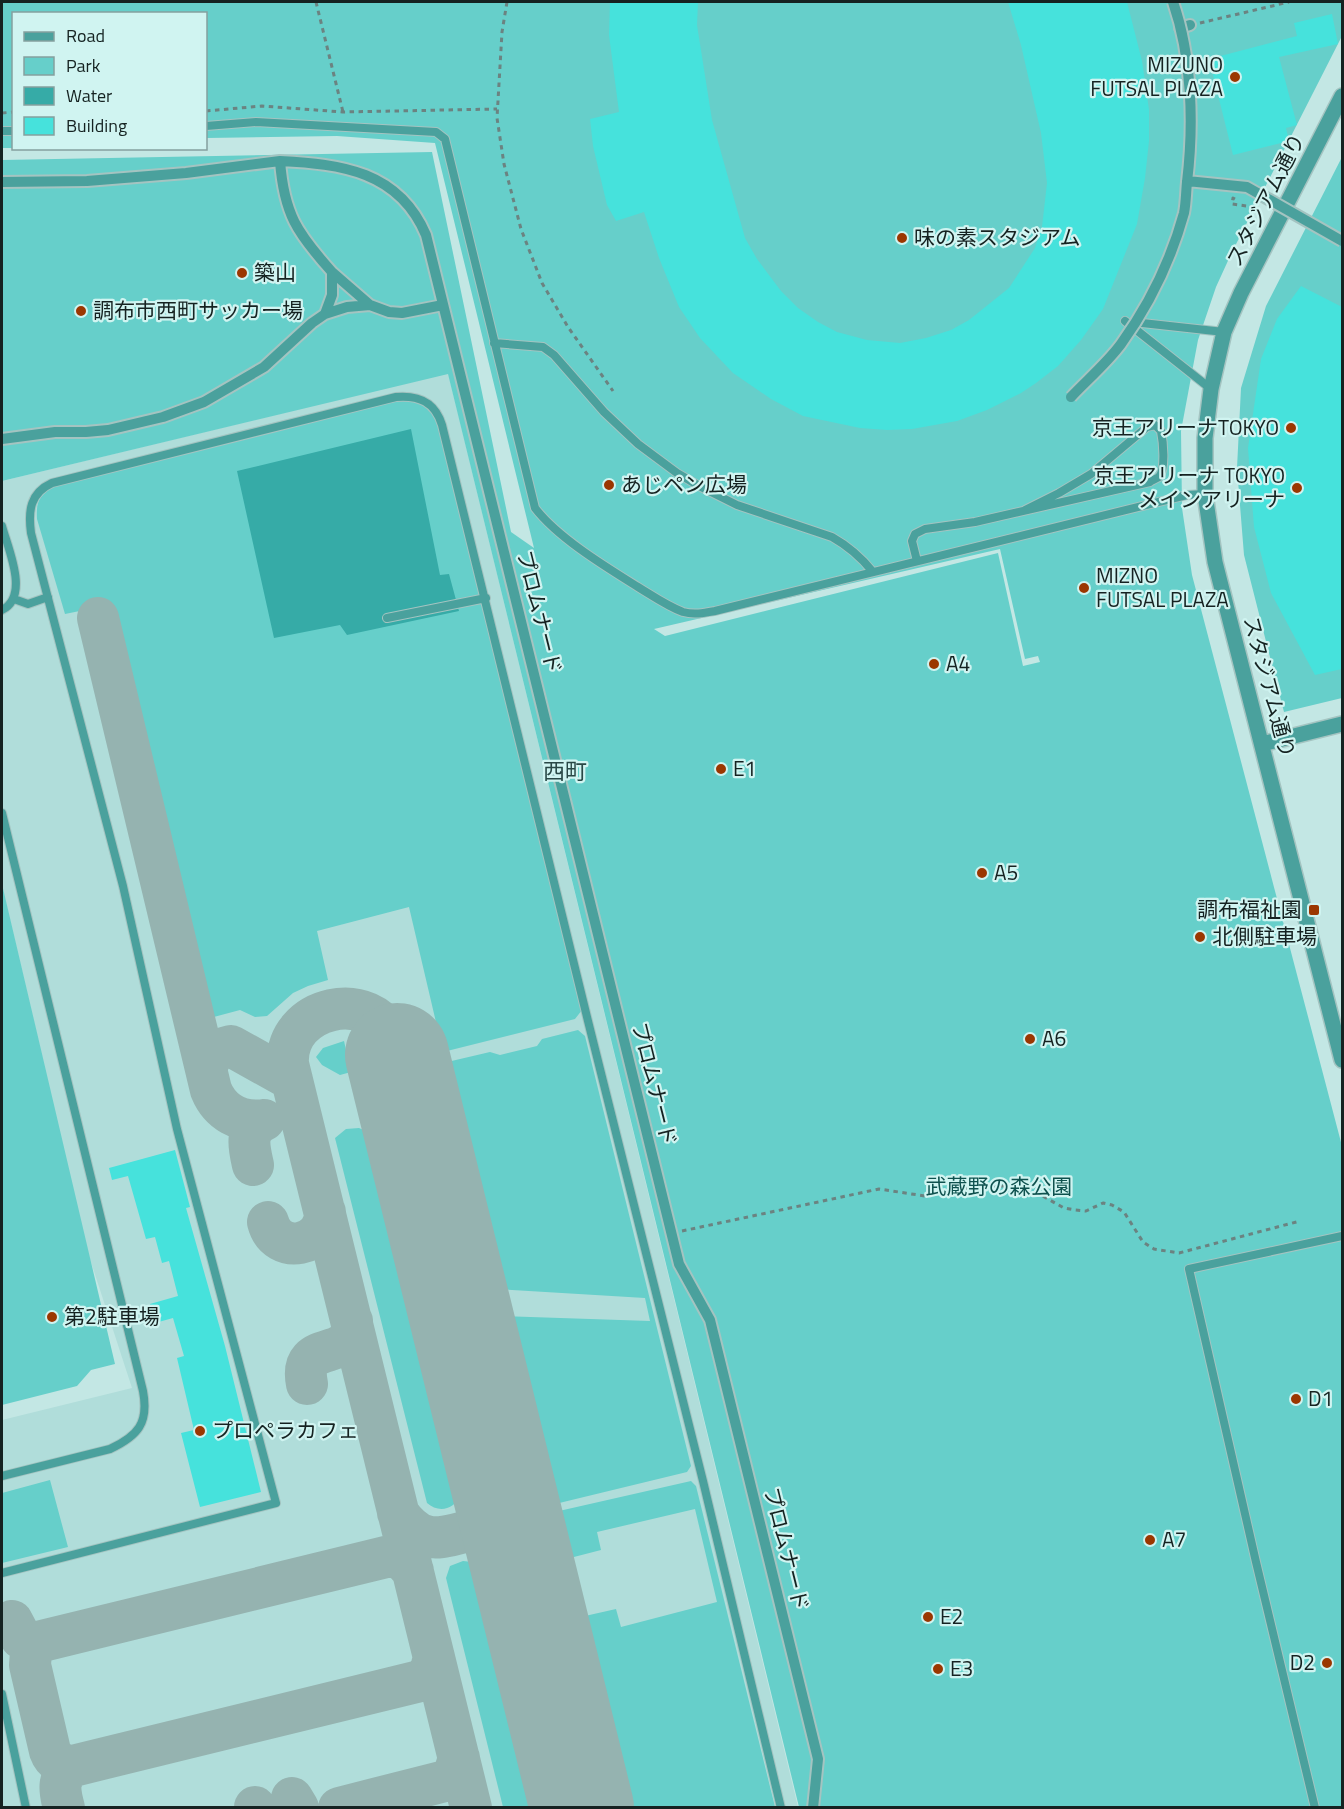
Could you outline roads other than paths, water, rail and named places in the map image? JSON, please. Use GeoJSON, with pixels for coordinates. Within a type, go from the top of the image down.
{"type":"FeatureCollection","features":[{"type":"Feature","properties":{"kind":"street"},"geometry":{"type":"LineString","coordinates":[[1071,397],[1119,346],[1159,282],[1184,212],[1191,116],[1185,27],[1173,2]]}},
{"type":"Feature","properties":{"kind":"street","name":"スタジアム通り"},"geometry":{"type":"LineString","coordinates":[[1342,96],[1241,293],[1224,332],[1211,389],[1206,438],[1205,494],[1215,562],[1338,1024],[1342,1060]]}},
{"type":"Feature","properties":{"kind":"street"},"geometry":{"type":"LineString","coordinates":[[280,161],[284,194],[293,221],[308,245],[332,272],[370,305],[389,312],[402,313],[443,305]]}},
{"type":"Feature","properties":{"kind":"street","name":"プロムナード"},"geometry":{"type":"LineString","coordinates":[[2,182],[87,181],[280,161],[322,163],[348,169],[379,181],[402,197],[416,214],[426,235],[680,1269],[710,1320],[818,1759],[813,1808]]}},
{"type":"Feature","properties":{"kind":"street"},"geometry":{"type":"LineString","coordinates":[[1188,181],[1247,187],[1342,241]]}},
{"type":"Feature","properties":{"kind":"street"},"geometry":{"type":"LineString","coordinates":[[325,314],[332,295],[332,272]]}},
{"type":"Feature","properties":{"kind":"street"},"geometry":{"type":"LineString","coordinates":[[2,439],[54,432],[108,430],[163,417],[204,402],[264,368],[312,323],[325,314],[346,307],[370,305]]}},
{"type":"Feature","properties":{"kind":"street"},"geometry":{"type":"LineString","coordinates":[[1262,744],[1342,724]]}},
{"type":"Feature","properties":{"kind":"lane"},"geometry":{"type":"LineString","coordinates":[[207,126],[256,122],[436,132],[445,139],[535,508],[542,518],[596,560],[668,605],[685,613],[698,614],[1187,495],[1205,494]]}},
{"type":"Feature","properties":{"kind":"lane"},"geometry":{"type":"LineString","coordinates":[[1211,389],[1125,321],[1224,332]]}},
{"type":"Feature","properties":{"kind":"lane"},"geometry":{"type":"LineString","coordinates":[[494,343],[543,347],[554,355],[610,418],[638,444],[677,473],[737,505],[832,537],[863,559],[873,572]]}},
{"type":"Feature","properties":{"kind":"lane"},"geometry":{"type":"LineString","coordinates":[[2,1573],[276,1503],[177,1129],[123,886],[31,533],[29,518],[32,501],[45,486],[52,483],[396,397],[407,396],[428,402],[440,417],[486,598],[588,1021],[704,1481],[781,1808]]}},
{"type":"Feature","properties":{"kind":"lane"},"geometry":{"type":"LineString","coordinates":[[917,561],[912,541],[915,534],[925,529],[975,522],[1150,482],[1162,471],[1161,431],[1155,425],[1147,427],[1091,474],[1024,510]]}},
{"type":"Feature","properties":{"kind":"lane"},"geometry":{"type":"LineString","coordinates":[[2,526],[16,586],[14,599],[2,610]]}},
{"type":"Feature","properties":{"kind":"lane"},"geometry":{"type":"LineString","coordinates":[[14,599],[28,604],[48,597]]}},
{"type":"Feature","properties":{"kind":"lane"},"geometry":{"type":"LineString","coordinates":[[387,618],[486,598]]}},
{"type":"Feature","properties":{"kind":"lane"},"geometry":{"type":"LineString","coordinates":[[2,813],[143,1391],[145,1409],[144,1419],[138,1430],[127,1441],[119,1445],[2,1476]]}},
{"type":"Feature","properties":{"kind":"lane"},"geometry":{"type":"LineString","coordinates":[[1315,1808],[1189,1269],[1342,1236]]}},
{"type":"Feature","properties":{"kind":"lane"},"geometry":{"type":"LineString","coordinates":[[2,1694],[26,1808]]}},
{"type":"Feature","properties":{"kind":"water"},"geometry":{"type":"Polygon","coordinates":[[[411,429],[440,575],[449,574],[459,611],[347,635],[340,625],[274,638],[237,471],[411,429]]]}},
{"type":"Feature","properties":{"kind":"place","name":"MIZUNO FUTSAL PLAZA"},"geometry":{"type":"Point","coordinates":[1235,77]}},
{"type":"Feature","properties":{"kind":"place","name":"味の素スタジアム"},"geometry":{"type":"Point","coordinates":[902,238]}},
{"type":"Feature","properties":{"kind":"place","name":"築山"},"geometry":{"type":"Point","coordinates":[242,273]}},
{"type":"Feature","properties":{"kind":"place","name":"調布市西町サッカー場"},"geometry":{"type":"Point","coordinates":[81,311]}},
{"type":"Feature","properties":{"kind":"place","name":"京王アリーナTOKYO"},"geometry":{"type":"Point","coordinates":[1291,428]}},
{"type":"Feature","properties":{"kind":"place","name":"あじペン広場"},"geometry":{"type":"Point","coordinates":[609,485]}},
{"type":"Feature","properties":{"kind":"place","name":"京王アリーナ TOKYO メインアリーナ"},"geometry":{"type":"Point","coordinates":[1297,488]}},
{"type":"Feature","properties":{"kind":"place","name":"MIZNO FUTSAL PLAZA"},"geometry":{"type":"Point","coordinates":[1084,588]}},
{"type":"Feature","properties":{"kind":"place","name":"A4"},"geometry":{"type":"Point","coordinates":[934,664]}},
{"type":"Feature","properties":{"kind":"place","name":"E1"},"geometry":{"type":"Point","coordinates":[721,769]}},
{"type":"Feature","properties":{"kind":"place","name":"A5"},"geometry":{"type":"Point","coordinates":[982,873]}},
{"type":"Feature","properties":{"kind":"place","name":"調布福祉園"},"geometry":{"type":"Point","coordinates":[1314,910]}},
{"type":"Feature","properties":{"kind":"place","name":"北側駐車場"},"geometry":{"type":"Point","coordinates":[1200,937]}},
{"type":"Feature","properties":{"kind":"place","name":"A6"},"geometry":{"type":"Point","coordinates":[1030,1039]}},
{"type":"Feature","properties":{"kind":"place","name":"第2駐車場"},"geometry":{"type":"Point","coordinates":[52,1317]}},
{"type":"Feature","properties":{"kind":"place","name":"D1"},"geometry":{"type":"Point","coordinates":[1296,1399]}},
{"type":"Feature","properties":{"kind":"place","name":"プロペラカフェ"},"geometry":{"type":"Point","coordinates":[200,1431]}},
{"type":"Feature","properties":{"kind":"place","name":"A7"},"geometry":{"type":"Point","coordinates":[1150,1540]}},
{"type":"Feature","properties":{"kind":"place","name":"E2"},"geometry":{"type":"Point","coordinates":[928,1617]}},
{"type":"Feature","properties":{"kind":"place","name":"D2"},"geometry":{"type":"Point","coordinates":[1327,1663]}},
{"type":"Feature","properties":{"kind":"place","name":"E3"},"geometry":{"type":"Point","coordinates":[938,1669]}},
{"type":"Feature","properties":{"kind":"district","name":"西町"},"geometry":{"type":"Point","coordinates":[565,771]}},
{"type":"Feature","properties":{"kind":"park label","name":"武蔵野の森公園"},"geometry":{"type":"Point","coordinates":[999,1187]}}]}
